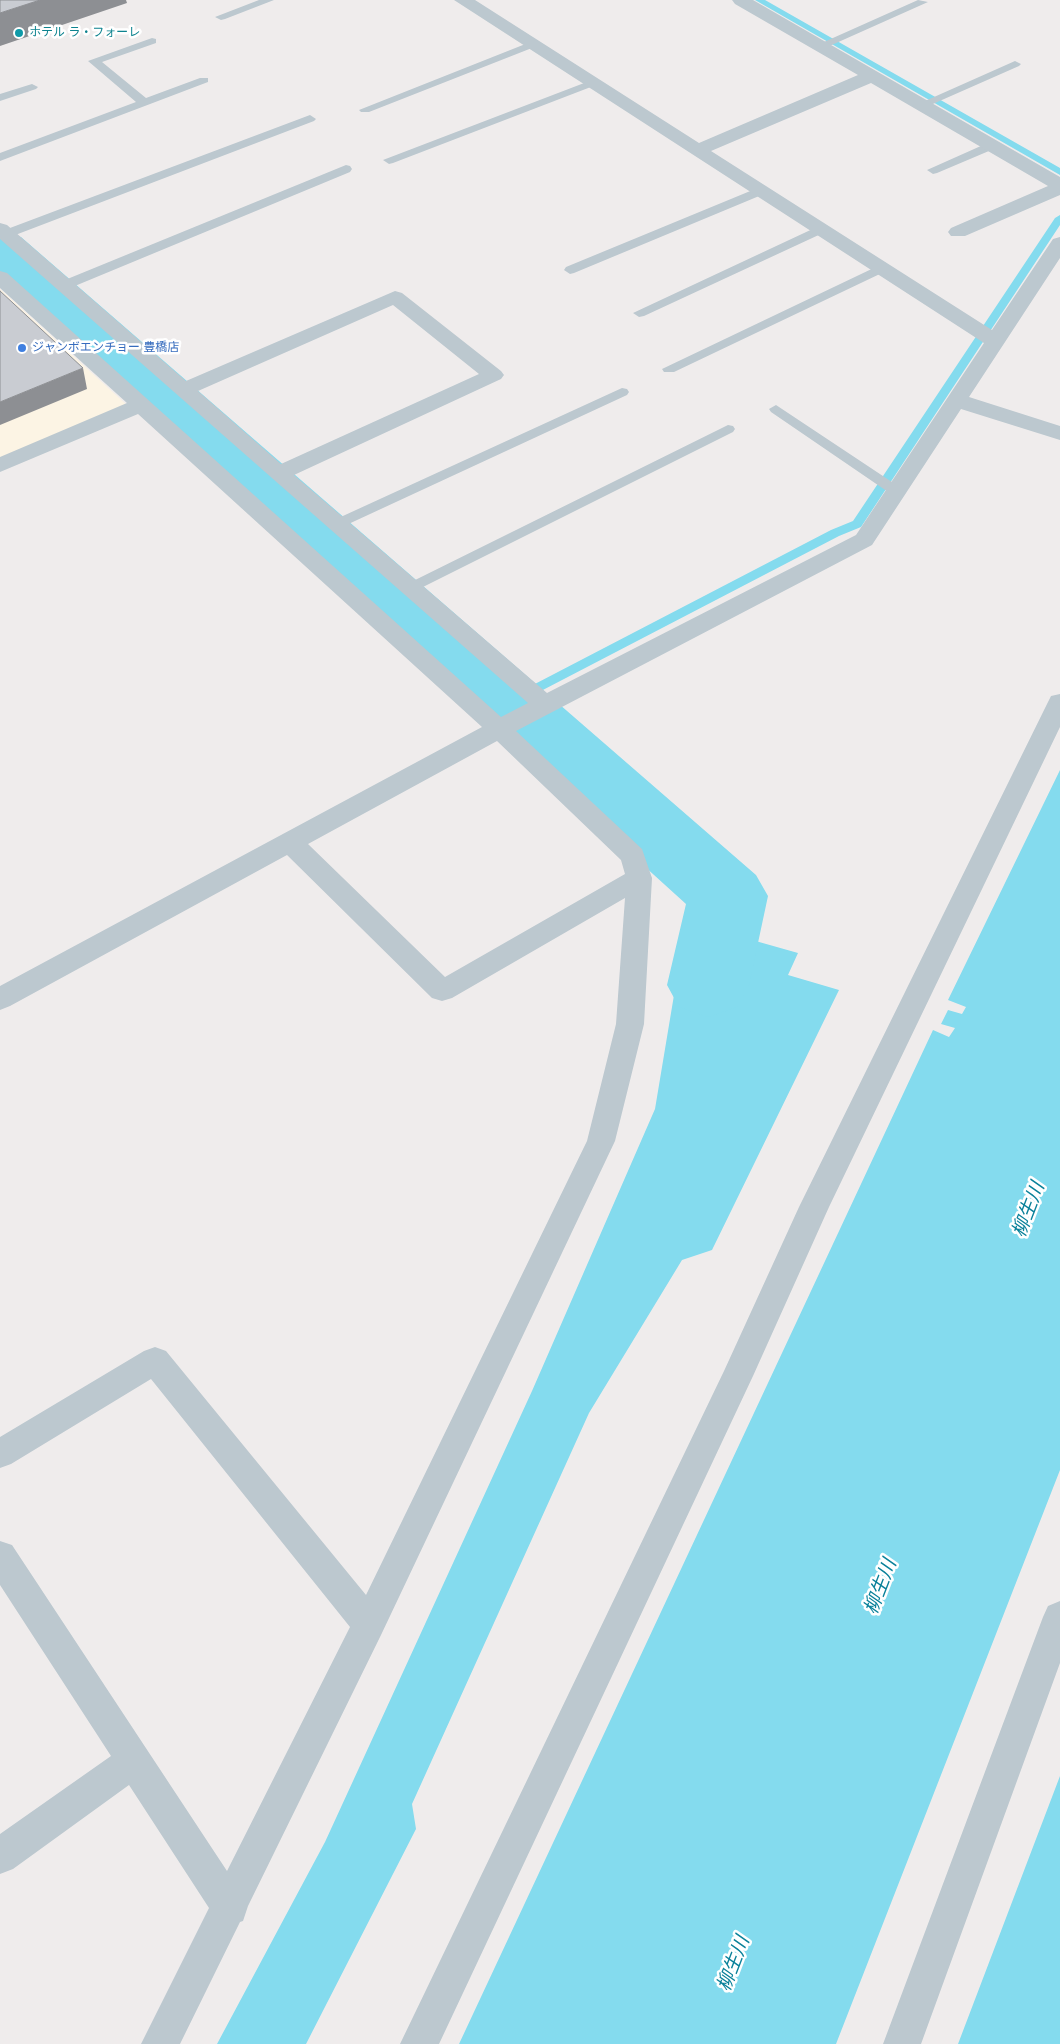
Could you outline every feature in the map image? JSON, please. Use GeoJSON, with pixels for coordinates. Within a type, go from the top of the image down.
{"type":"FeatureCollection","features":[{"type":"Feature","properties":{"kind":"street"},"geometry":{"type":"LineString","coordinates":[[463,0],[698,150],[819,230],[995,341]]}},
{"type":"Feature","properties":{"kind":"street"},"geometry":{"type":"LineString","coordinates":[[741,0],[1060,186]]}},
{"type":"Feature","properties":{"kind":"street"},"geometry":{"type":"LineString","coordinates":[[698,150],[872,76]]}},
{"type":"Feature","properties":{"kind":"street"},"geometry":{"type":"LineString","coordinates":[[958,232],[1060,186]]}},
{"type":"Feature","properties":{"kind":"street"},"geometry":{"type":"LineString","coordinates":[[3,232],[65,284],[182,390],[513,677],[541,705]]}},
{"type":"Feature","properties":{"kind":"street"},"geometry":{"type":"LineString","coordinates":[[0,999],[541,705],[864,540],[895,490],[1060,243]]}},
{"type":"Feature","properties":{"kind":"street"},"geometry":{"type":"LineString","coordinates":[[0,277],[141,405],[505,726],[633,856],[639,878],[630,1024],[601,1141],[369,1624],[230,1908],[160,2044]]}},
{"type":"Feature","properties":{"kind":"street"},"geometry":{"type":"LineString","coordinates":[[182,390],[395,297],[494,375],[278,473]]}},
{"type":"Feature","properties":{"kind":"street"},"geometry":{"type":"LineString","coordinates":[[956,400],[1060,433]]}},
{"type":"Feature","properties":{"kind":"street"},"geometry":{"type":"LineString","coordinates":[[0,465],[141,405]]}},
{"type":"Feature","properties":{"kind":"street"},"geometry":{"type":"LineString","coordinates":[[418,2044],[737,1376],[814,1207],[1060,702]]}},
{"type":"Feature","properties":{"kind":"street"},"geometry":{"type":"LineString","coordinates":[[290,842],[442,991],[639,878]]}},
{"type":"Feature","properties":{"kind":"street"},"geometry":{"type":"LineString","coordinates":[[0,1454],[154,1361],[369,1624]]}},
{"type":"Feature","properties":{"kind":"street"},"geometry":{"type":"LineString","coordinates":[[0,1556],[230,1908]]}},
{"type":"Feature","properties":{"kind":"street"},"geometry":{"type":"LineString","coordinates":[[902,2044],[1060,1617]]}},
{"type":"Feature","properties":{"kind":"street"},"geometry":{"type":"LineString","coordinates":[[0,1856],[134,1761]]}},
{"type":"Feature","properties":{"kind":"lane"},"geometry":{"type":"LineString","coordinates":[[221,17],[269,0]]}},
{"type":"Feature","properties":{"kind":"lane"},"geometry":{"type":"LineString","coordinates":[[822,46],[923,2]]}},
{"type":"Feature","properties":{"kind":"lane"},"geometry":{"type":"LineString","coordinates":[[144,102],[94,61],[152,41]]}},
{"type":"Feature","properties":{"kind":"lane"},"geometry":{"type":"LineString","coordinates":[[365,110],[533,44]]}},
{"type":"Feature","properties":{"kind":"lane"},"geometry":{"type":"LineString","coordinates":[[923,105],[1015,64]]}},
{"type":"Feature","properties":{"kind":"lane"},"geometry":{"type":"LineString","coordinates":[[0,157],[204,80]]}},
{"type":"Feature","properties":{"kind":"lane"},"geometry":{"type":"LineString","coordinates":[[389,160],[592,83]]}},
{"type":"Feature","properties":{"kind":"lane"},"geometry":{"type":"LineString","coordinates":[[0,98],[32,87]]}},
{"type":"Feature","properties":{"kind":"lane"},"geometry":{"type":"LineString","coordinates":[[3,232],[310,119]]}},
{"type":"Feature","properties":{"kind":"lane"},"geometry":{"type":"LineString","coordinates":[[934,170],[992,145]]}},
{"type":"Feature","properties":{"kind":"lane"},"geometry":{"type":"LineString","coordinates":[[65,284],[346,169]]}},
{"type":"Feature","properties":{"kind":"lane"},"geometry":{"type":"LineString","coordinates":[[570,270],[760,191]]}},
{"type":"Feature","properties":{"kind":"lane"},"geometry":{"type":"LineString","coordinates":[[639,313],[819,230]]}},
{"type":"Feature","properties":{"kind":"lane"},"geometry":{"type":"LineString","coordinates":[[669,369],[880,269]]}},
{"type":"Feature","properties":{"kind":"lane"},"geometry":{"type":"LineString","coordinates":[[338,524],[622,392]]}},
{"type":"Feature","properties":{"kind":"lane"},"geometry":{"type":"LineString","coordinates":[[776,409],[895,490]]}},
{"type":"Feature","properties":{"kind":"lane"},"geometry":{"type":"LineString","coordinates":[[410,588],[728,430]]}},
{"type":"Feature","properties":{"kind":"shaded area"},"geometry":{"type":"Polygon","coordinates":[[[0,289],[128,406],[0,459],[0,289]]]}},
{"type":"Feature","properties":{"kind":"water","name":"柳生川"},"geometry":{"type":"Polygon","coordinates":[[[1060,770],[1060,1470],[836,2044],[459,2044],[933,1030],[949,1037],[955,1028],[941,1024],[948,1010],[962,1014],[966,1007],[948,1000],[1060,770]]]}},
{"type":"Feature","properties":{"kind":"water"},"geometry":{"type":"Polygon","coordinates":[[[718,875],[755,901],[745,938],[798,953],[788,975],[839,990],[712,1250],[682,1260],[589,1413],[412,1804],[416,1829],[306,2044],[217,2044],[325,1842],[532,1391],[655,1109],[692,887],[718,875]]]}},
{"type":"Feature","properties":{"kind":"water"},"geometry":{"type":"Polygon","coordinates":[[[1060,1776],[1060,2044],[958,2044],[1060,1776]]]}},
{"type":"Feature","properties":{"kind":"building"},"geometry":{"type":"Polygon","coordinates":[[[0,0],[40,0],[0,13],[0,0]]]}},
{"type":"Feature","properties":{"kind":"building","name":"ジャンボエンチョー 豊橋店"},"geometry":{"type":"Polygon","coordinates":[[[0,291],[83,368],[0,402],[0,291]]]}},
{"type":"Feature","properties":{"kind":"waterway"},"geometry":{"type":"LineString","coordinates":[[759,0],[1060,172]]}},
{"type":"Feature","properties":{"kind":"waterway"},"geometry":{"type":"LineString","coordinates":[[510,702],[835,533],[857,524],[1060,218]]}},
{"type":"Feature","properties":{"kind":"waterway"},"geometry":{"type":"LineString","coordinates":[[0,250],[728,896],[708,985]]}},
{"type":"Feature","properties":{"kind":"place","name":"ホテル ラ・フォーレ"},"geometry":{"type":"Point","coordinates":[19,33]}},
{"type":"Feature","properties":{"kind":"place","name":"ジャンボエンチョー 豊橋店"},"geometry":{"type":"Point","coordinates":[22,348]}}]}
